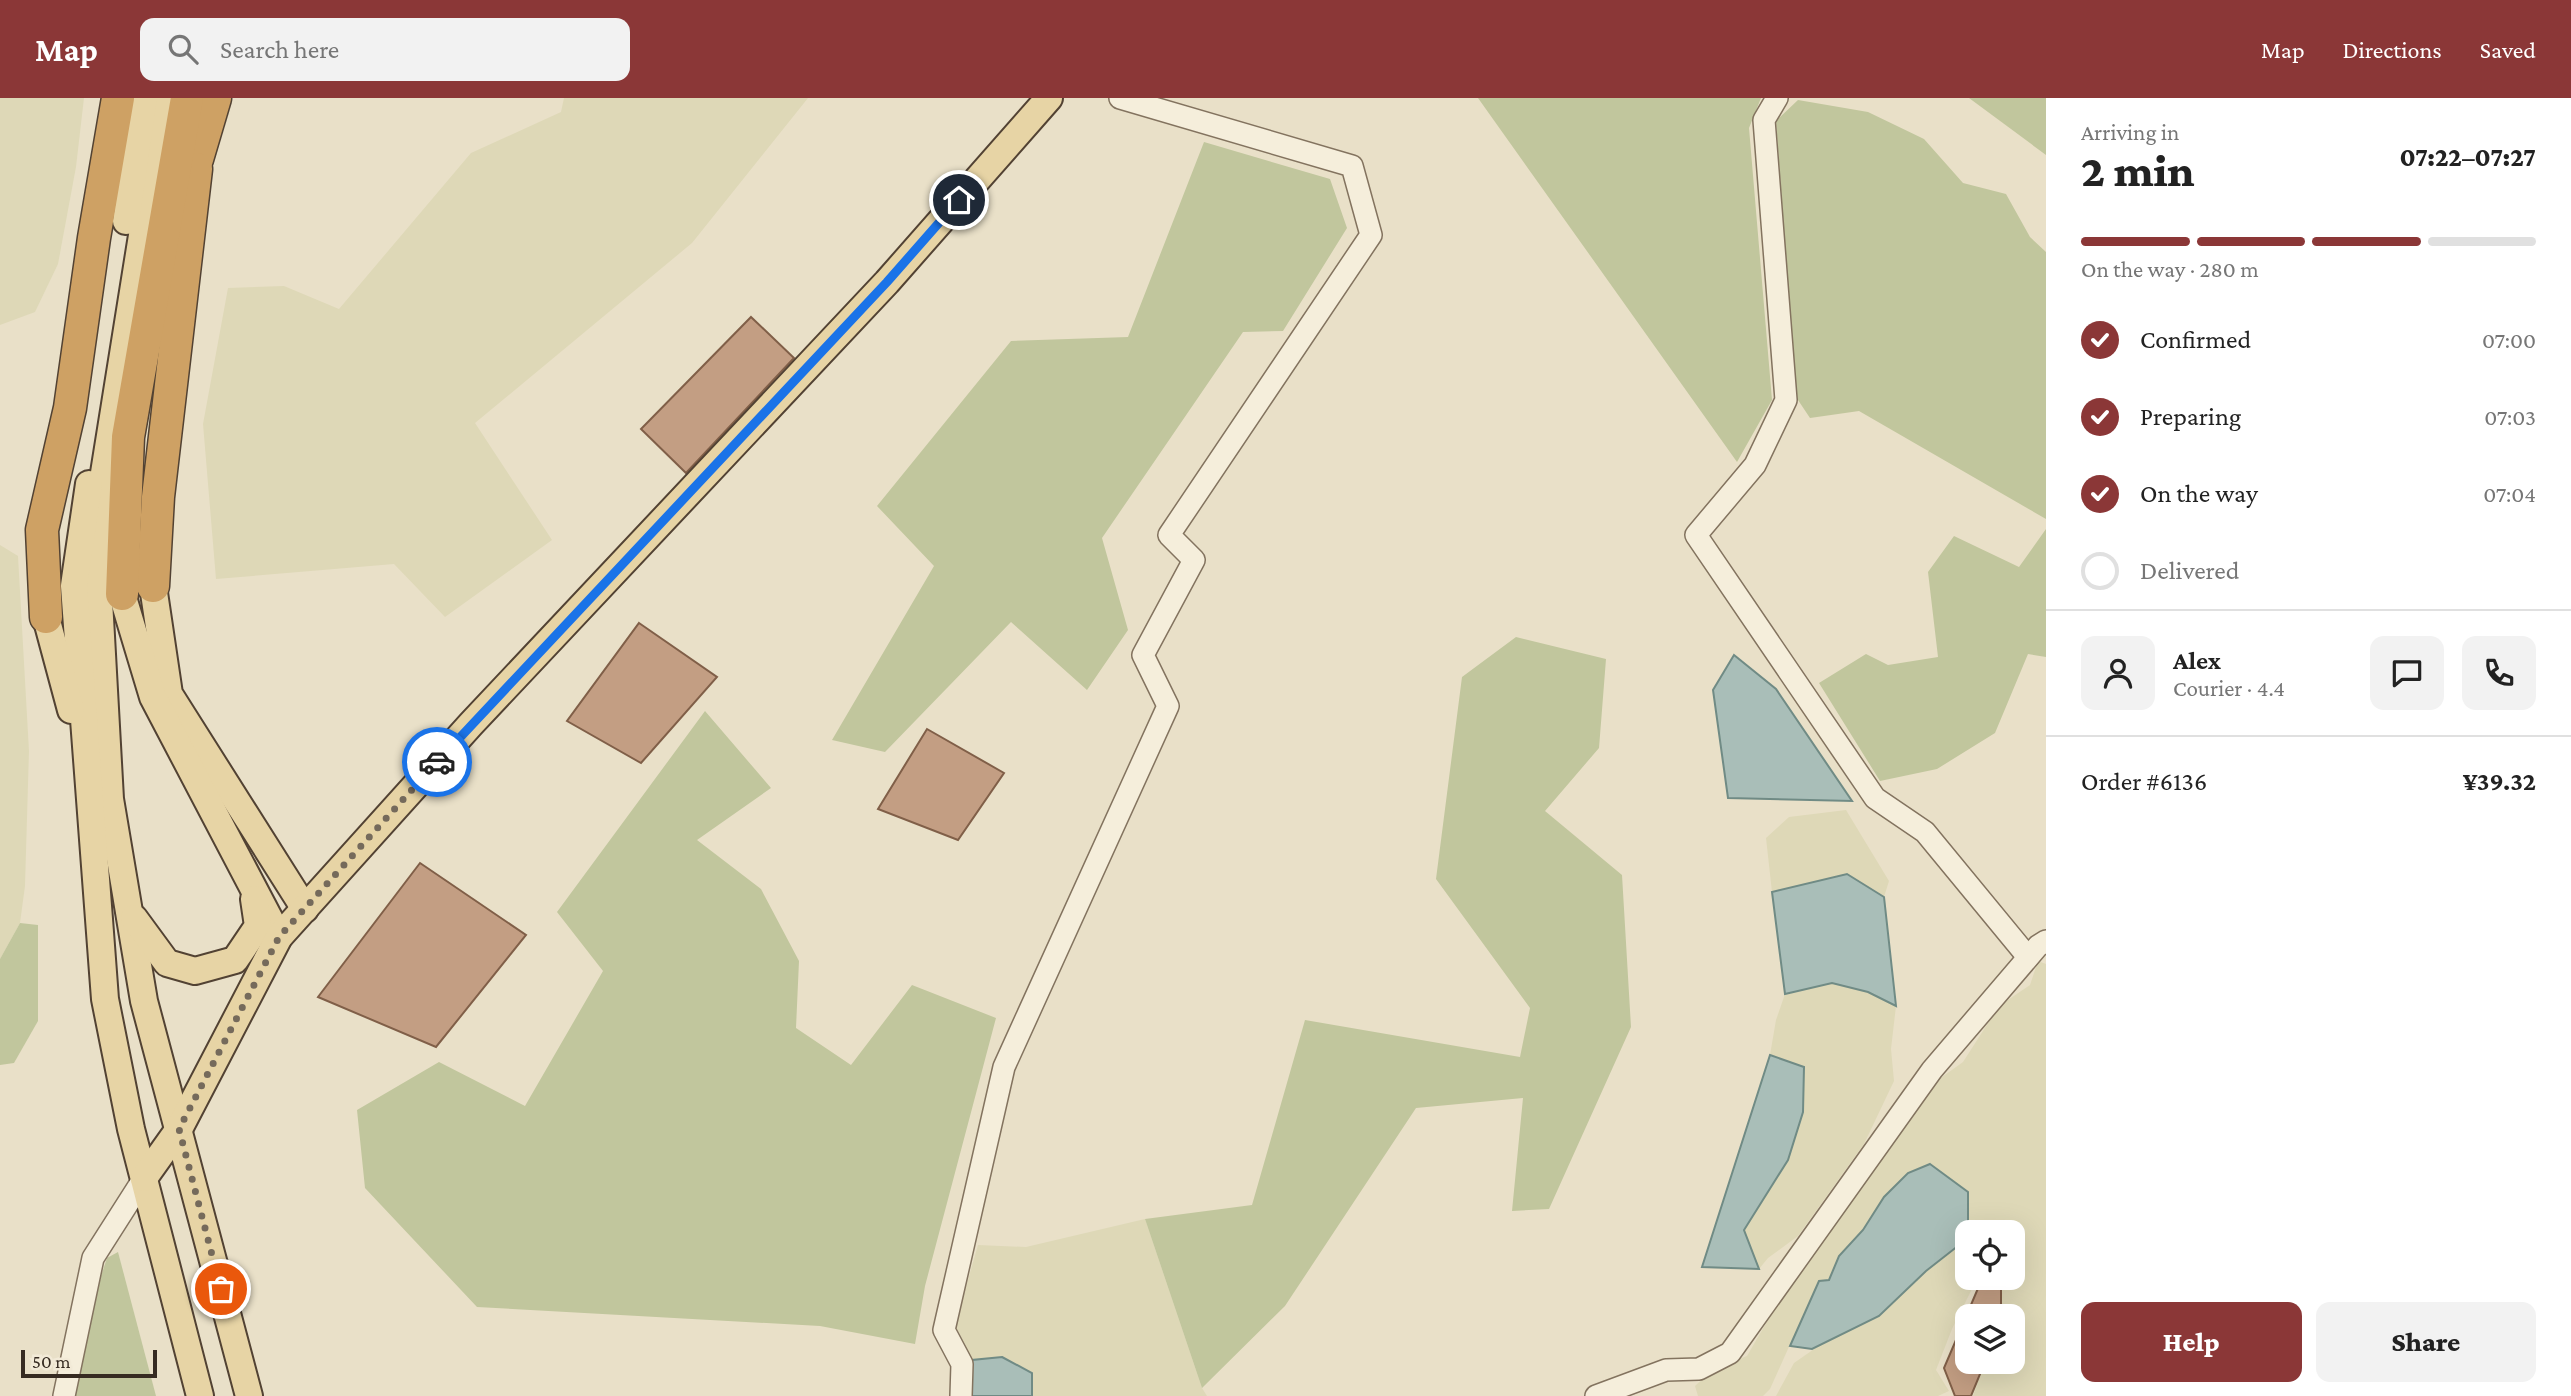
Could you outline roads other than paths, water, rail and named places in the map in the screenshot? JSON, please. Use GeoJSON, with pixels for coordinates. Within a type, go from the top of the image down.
{"type":"FeatureCollection","features":[{"type":"Feature","properties":{"kind":"highway"},"geometry":{"type":"LineString","coordinates":[[46,617],[41,530],[70,408],[94,238],[118,98]]}},
{"type":"Feature","properties":{"kind":"highway"},"geometry":{"type":"LineString","coordinates":[[121,594],[128,437],[157,283],[187,98]]}},
{"type":"Feature","properties":{"kind":"highway"},"geometry":{"type":"LineString","coordinates":[[153,586],[158,497],[197,159],[207,98]]}},
{"type":"Feature","properties":{"kind":"highway"},"geometry":{"type":"LineString","coordinates":[[197,159],[215,98]]}},
{"type":"Feature","properties":{"kind":"main road"},"geometry":{"type":"LineString","coordinates":[[144,98],[74,586],[105,999],[144,1178],[200,1396]]}},
{"type":"Feature","properties":{"kind":"main road"},"geometry":{"type":"LineString","coordinates":[[164,98],[104,473],[99,600],[108,773],[144,1001],[249,1396]]}},
{"type":"Feature","properties":{"kind":"main road"},"geometry":{"type":"LineString","coordinates":[[144,1178],[179,1129],[279,937],[471,724],[887,282],[1049,98]]}},
{"type":"Feature","properties":{"kind":"main road"},"geometry":{"type":"LineString","coordinates":[[153,586],[169,694],[305,909]]}},
{"type":"Feature","properties":{"kind":"main road"},"geometry":{"type":"LineString","coordinates":[[121,594],[153,697],[279,937]]}},
{"type":"Feature","properties":{"kind":"main road"},"geometry":{"type":"LineString","coordinates":[[46,617],[87,766]]}},
{"type":"Feature","properties":{"kind":"main road"},"geometry":{"type":"LineString","coordinates":[[129,911],[167,963],[195,971],[235,960],[258,926],[253,886]]}},
{"type":"Feature","properties":{"kind":"street"},"geometry":{"type":"LineString","coordinates":[[961,1396],[962,1364],[944,1330],[1004,1068],[1168,706],[1143,654],[1194,560],[1169,535],[1371,235],[1352,166],[1120,98]]}},
{"type":"Feature","properties":{"kind":"street"},"geometry":{"type":"LineString","coordinates":[[1777,98],[1765,120],[1786,400],[1755,465],[1696,535],[1875,798],[1925,832],[2028,957]]}},
{"type":"Feature","properties":{"kind":"street"},"geometry":{"type":"LineString","coordinates":[[1596,1396],[1666,1370],[1699,1369],[1730,1353],[1932,1070],[2028,957],[2046,941]]}},
{"type":"Feature","properties":{"kind":"street"},"geometry":{"type":"LineString","coordinates":[[64,1396],[93,1258],[144,1178]]}},
{"type":"Feature","properties":{"kind":"water"},"geometry":{"type":"Polygon","coordinates":[[[1734,655],[1776,689],[1852,801],[1728,798],[1713,690],[1734,655]]]}},
{"type":"Feature","properties":{"kind":"water"},"geometry":{"type":"Polygon","coordinates":[[[1847,874],[1884,897],[1896,1006],[1868,992],[1832,983],[1785,994],[1772,892],[1847,874]]]}},
{"type":"Feature","properties":{"kind":"water"},"geometry":{"type":"Polygon","coordinates":[[[1770,1055],[1804,1067],[1803,1112],[1788,1160],[1744,1230],[1759,1269],[1702,1267],[1770,1055]]]}},
{"type":"Feature","properties":{"kind":"water"},"geometry":{"type":"Polygon","coordinates":[[[1930,1164],[1968,1192],[1968,1220],[1955,1220],[1955,1248],[1926,1271],[1879,1316],[1812,1349],[1790,1346],[1819,1281],[1829,1280],[1839,1256],[1863,1230],[1884,1197],[1908,1173],[1930,1164]]]}},
{"type":"Feature","properties":{"kind":"water"},"geometry":{"type":"Polygon","coordinates":[[[1002,1357],[1032,1373],[1032,1396],[970,1396],[972,1360],[1002,1357]]]}}]}
